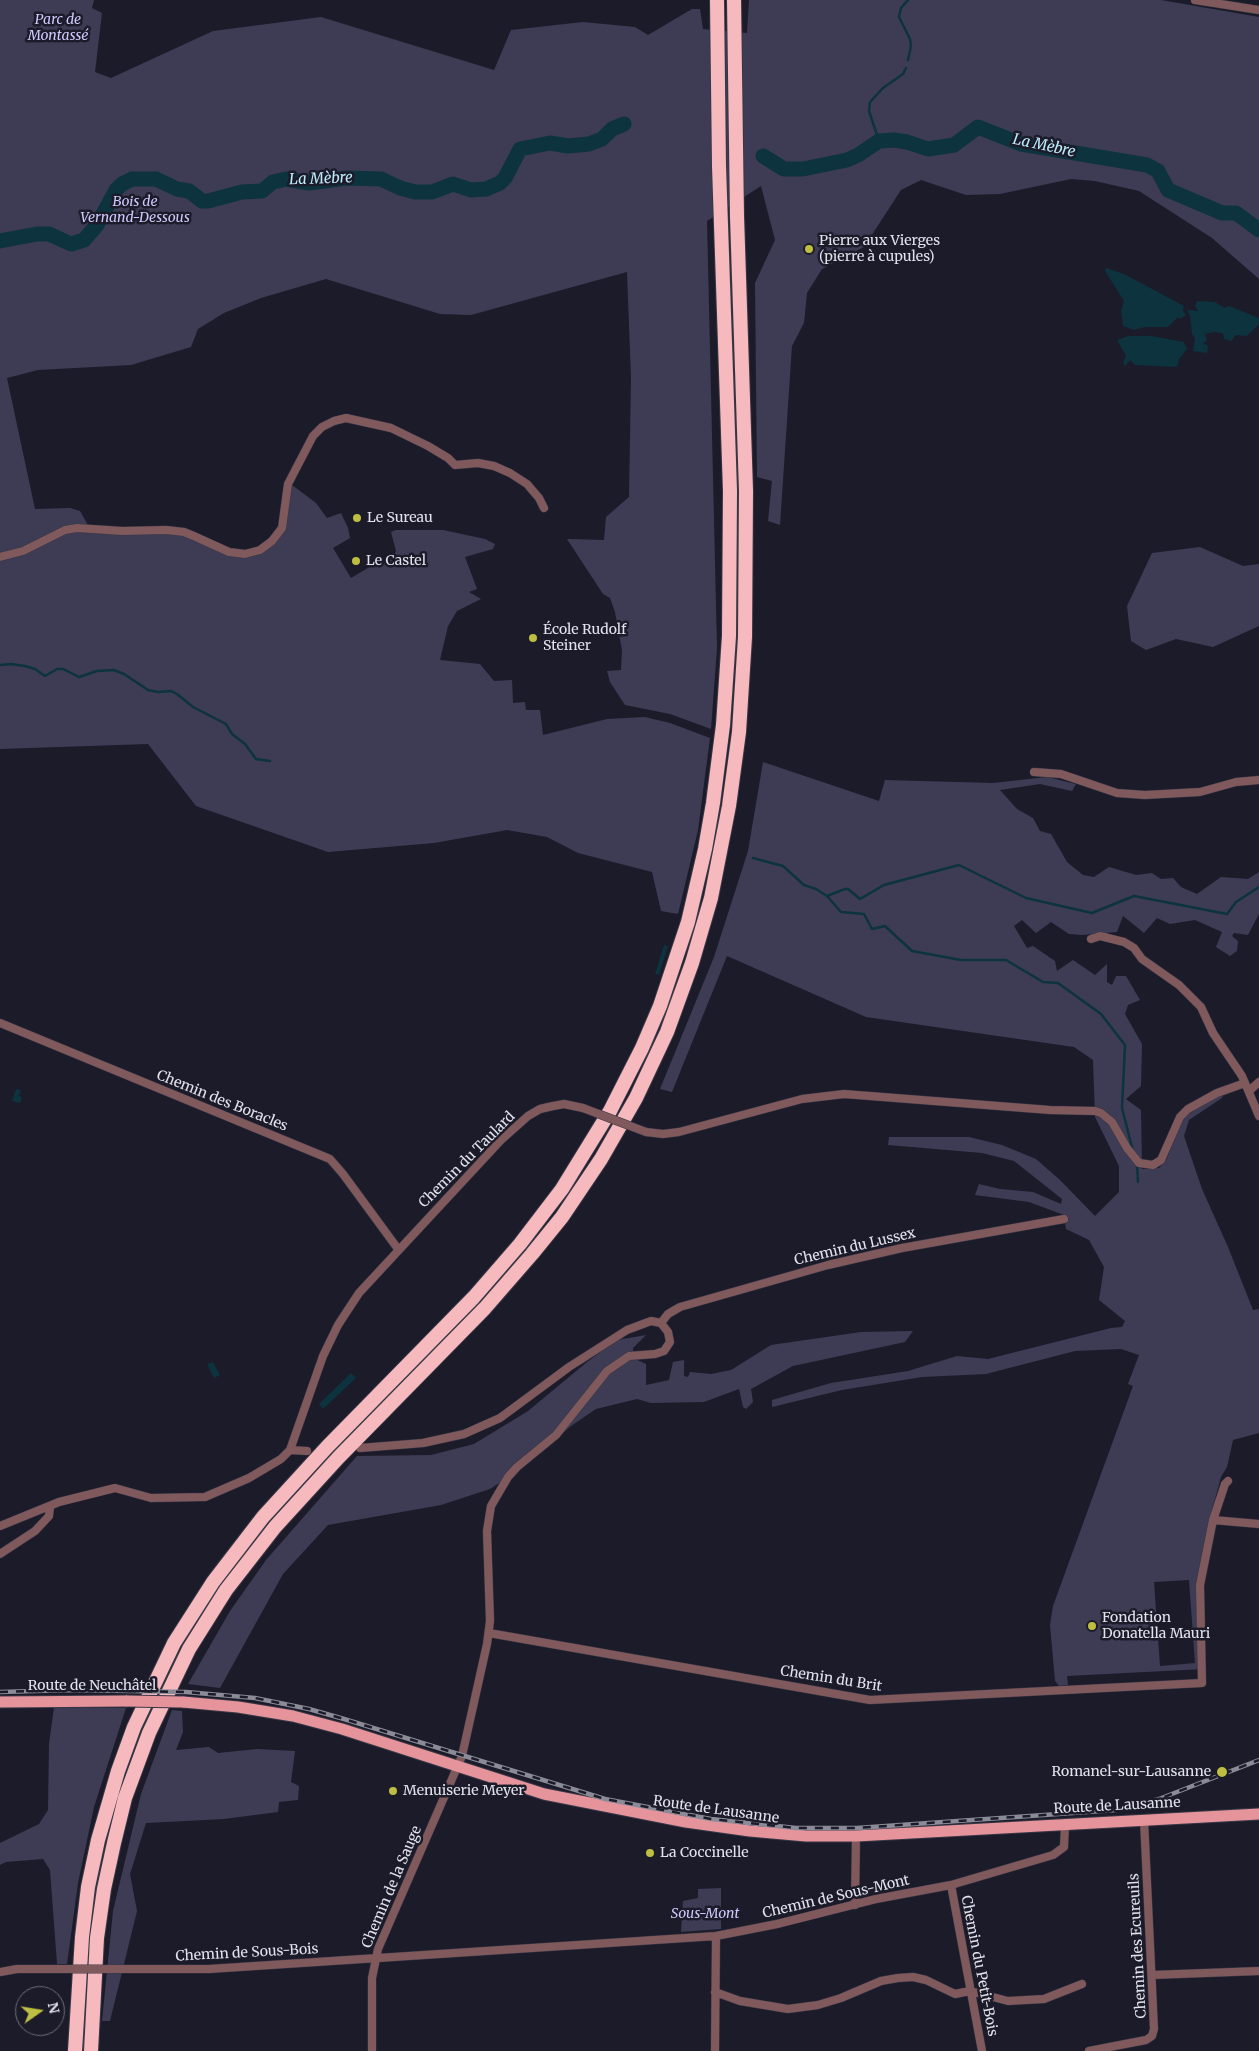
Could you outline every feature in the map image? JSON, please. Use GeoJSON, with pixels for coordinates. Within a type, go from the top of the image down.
{"type":"FeatureCollection","features":[{"type":"Feature","properties":{"kind":"highway"},"geometry":{"type":"LineString","coordinates":[[75,2051],[82,1937],[88,1887],[98,1840],[113,1786],[134,1727],[174,1643],[213,1582],[262,1517],[327,1447],[479,1291],[520,1244],[562,1189],[599,1131],[642,1048],[660,1006],[688,922],[709,826],[723,725],[729,636],[729,444],[720,216],[718,0]]}},
{"type":"Feature","properties":{"kind":"highway"},"geometry":{"type":"LineString","coordinates":[[90,2051],[97,1938],[104,1889],[114,1843],[126,1798],[146,1740],[189,1649],[226,1590],[274,1527],[338,1458],[485,1308],[532,1254],[571,1204],[605,1152],[646,1077],[676,1008],[704,927],[726,829],[739,732],[745,637],[747,538],[737,216],[734,0]]}},
{"type":"Feature","properties":{"kind":"main road","name":"Route de Neuchâtel"},"geometry":{"type":"LineString","coordinates":[[0,1702],[127,1700],[183,1702]]}},
{"type":"Feature","properties":{"kind":"main road","name":"Route de Lausanne"},"geometry":{"type":"LineString","coordinates":[[183,1702],[257,1709],[311,1720],[544,1794],[686,1822],[778,1834],[856,1836],[1259,1814]]}},
{"type":"Feature","properties":{"kind":"street"},"geometry":{"type":"LineString","coordinates":[[1195,0],[1259,10]]}},
{"type":"Feature","properties":{"kind":"street"},"geometry":{"type":"LineString","coordinates":[[0,557],[23,551],[65,530],[77,528],[184,532],[229,552],[245,554],[260,550],[272,541],[282,528],[288,484],[313,436],[322,427],[346,418],[391,428],[435,450],[455,465],[478,463],[494,466],[510,473],[527,484],[539,498],[544,508]]}},
{"type":"Feature","properties":{"kind":"street"},"geometry":{"type":"LineString","coordinates":[[1034,772],[1061,774],[1117,793],[1145,795],[1200,792],[1236,782],[1259,780]]}},
{"type":"Feature","properties":{"kind":"street"},"geometry":{"type":"LineString","coordinates":[[1091,939],[1100,936],[1124,942],[1134,948],[1142,960],[1180,985],[1201,1007],[1213,1033],[1247,1087],[1259,1116]]}},
{"type":"Feature","properties":{"kind":"street","name":"Chemin des Boracles"},"geometry":{"type":"LineString","coordinates":[[0,1023],[330,1159],[344,1174],[398,1249]]}},
{"type":"Feature","properties":{"kind":"street"},"geometry":{"type":"LineString","coordinates":[[1247,1087],[1259,1082]]}},
{"type":"Feature","properties":{"kind":"street","name":"Chemin du Taulard"},"geometry":{"type":"LineString","coordinates":[[290,1450],[323,1356],[338,1325],[359,1293],[501,1140],[528,1116],[540,1109],[564,1104],[583,1108],[646,1132],[663,1134],[679,1132],[802,1098],[844,1094],[1050,1110],[1095,1111],[1101,1112],[1112,1122],[1127,1148],[1139,1163],[1148,1165],[1156,1164],[1161,1160],[1180,1117],[1188,1109],[1217,1093],[1247,1087]]}},
{"type":"Feature","properties":{"kind":"street","name":"Chemin du Lussex"},"geometry":{"type":"LineString","coordinates":[[661,1324],[668,1314],[680,1306],[828,1265],[902,1248],[1064,1219]]}},
{"type":"Feature","properties":{"kind":"street"},"geometry":{"type":"LineString","coordinates":[[360,1448],[444,1439],[486,1425],[514,1409],[569,1367],[611,1339],[646,1321],[656,1321],[661,1324]]}},
{"type":"Feature","properties":{"kind":"street","name":"Chemin de la Sauge"},"geometry":{"type":"LineString","coordinates":[[372,2051],[372,1978],[381,1939],[464,1751],[489,1633],[487,1532],[492,1506],[499,1491],[517,1467],[556,1435],[607,1371],[629,1356],[660,1352],[667,1349],[670,1342],[668,1332],[661,1324]]}},
{"type":"Feature","properties":{"kind":"street"},"geometry":{"type":"LineString","coordinates":[[0,1526],[43,1507],[50,1507],[59,1502],[115,1488],[151,1498],[206,1497],[249,1478],[281,1460],[290,1450],[307,1451]]}},
{"type":"Feature","properties":{"kind":"street"},"geometry":{"type":"LineString","coordinates":[[1228,1481],[1225,1484],[1213,1520],[1259,1524]]}},
{"type":"Feature","properties":{"kind":"street"},"geometry":{"type":"LineString","coordinates":[[0,1554],[35,1531],[48,1516],[50,1507]]}},
{"type":"Feature","properties":{"kind":"street","name":"Chemin du Brit"},"geometry":{"type":"LineString","coordinates":[[489,1633],[870,1700],[1202,1682],[1200,1585],[1213,1520]]}},
{"type":"Feature","properties":{"kind":"street","name":"Chemin des Ecureuils"},"geometry":{"type":"LineString","coordinates":[[1089,2051],[1146,2040],[1152,2036],[1154,2029],[1144,1820]]}},
{"type":"Feature","properties":{"kind":"street","name":"Chemin de Sous-Mont"},"geometry":{"type":"LineString","coordinates":[[375,1959],[716,1936],[951,1885],[1056,1854],[1065,1845],[1065,1825]]}},
{"type":"Feature","properties":{"kind":"street"},"geometry":{"type":"LineString","coordinates":[[855,1905],[856,1836]]}},
{"type":"Feature","properties":{"kind":"street","name":"Chemin du Petit-Bois"},"geometry":{"type":"LineString","coordinates":[[951,1885],[982,2051]]}},
{"type":"Feature","properties":{"kind":"street"},"geometry":{"type":"LineString","coordinates":[[714,2051],[716,1936]]}},
{"type":"Feature","properties":{"kind":"street","name":"Chemin de Sous-Bois"},"geometry":{"type":"LineString","coordinates":[[0,1972],[17,1969],[209,1969],[375,1959]]}},
{"type":"Feature","properties":{"kind":"street"},"geometry":{"type":"LineString","coordinates":[[1152,1975],[1259,1972]]}},
{"type":"Feature","properties":{"kind":"street"},"geometry":{"type":"LineString","coordinates":[[715,1992],[740,2001],[788,2009],[818,2005],[841,1998],[881,1981],[898,1978],[913,1977],[926,1980],[955,1994],[970,1991],[1004,2000],[1023,2001],[1044,1999],[1082,1984]]}},
{"type":"Feature","properties":{"kind":"green space","name":"Bois de Vernand-Dessous"},"geometry":{"type":"Polygon","coordinates":[[[0,0],[94,0],[92,8],[102,13],[95,72],[111,78],[213,31],[321,17],[494,70],[511,30],[583,22],[635,27],[648,35],[692,9],[700,9],[703,29],[747,33],[749,0],[1161,0],[1259,17],[1259,279],[1212,238],[1139,191],[1095,181],[1071,179],[1000,194],[966,195],[921,180],[901,190],[864,247],[822,269],[807,293],[804,323],[792,346],[780,525],[768,521],[772,481],[757,477],[755,283],[775,240],[761,186],[707,221],[717,648],[711,729],[670,714],[625,705],[610,682],[607,671],[621,670],[622,650],[615,612],[610,598],[603,594],[567,539],[604,540],[606,517],[629,497],[631,377],[627,272],[471,315],[440,314],[326,279],[261,298],[224,313],[198,329],[191,347],[131,365],[38,370],[7,378],[35,509],[70,508],[80,511],[92,532],[183,535],[245,558],[284,529],[288,516],[288,502],[292,485],[316,503],[327,518],[341,513],[348,528],[350,538],[333,548],[351,578],[373,565],[390,561],[396,551],[391,532],[396,530],[443,530],[485,539],[495,544],[493,549],[465,557],[477,589],[469,592],[481,599],[457,611],[448,626],[440,660],[480,664],[494,681],[512,680],[513,703],[525,702],[526,710],[540,710],[543,735],[607,719],[645,717],[670,723],[710,738],[698,830],[678,914],[661,911],[652,872],[578,853],[547,837],[507,830],[434,843],[328,852],[196,806],[148,744],[0,749],[0,0]]]}},
{"type":"Feature","properties":{"kind":"green space"},"geometry":{"type":"Polygon","coordinates":[[[1200,547],[1243,566],[1259,564],[1259,626],[1213,647],[1176,639],[1146,650],[1131,641],[1127,606],[1152,553],[1200,547]]]}},
{"type":"Feature","properties":{"kind":"green space"},"geometry":{"type":"Polygon","coordinates":[[[763,762],[879,801],[885,780],[993,783],[1047,777],[1076,784],[1072,791],[1040,784],[1000,790],[1017,809],[1033,818],[1040,831],[1051,834],[1067,862],[1083,875],[1094,877],[1109,867],[1136,875],[1152,873],[1161,879],[1173,878],[1181,887],[1197,894],[1221,877],[1248,879],[1259,872],[1259,914],[1248,935],[1234,933],[1232,936],[1238,941],[1237,951],[1230,956],[1216,947],[1222,932],[1195,920],[1170,924],[1157,918],[1144,933],[1123,916],[1117,932],[1082,935],[1069,934],[1051,922],[1036,933],[1022,920],[1014,926],[1027,948],[1033,946],[1055,961],[1057,971],[1073,960],[1095,975],[1107,964],[1107,982],[1112,985],[1116,976],[1126,976],[1140,1000],[1128,1005],[1125,1014],[1142,1044],[1141,1086],[1126,1099],[1141,1110],[1142,1169],[1159,1168],[1166,1160],[1184,1117],[1215,1097],[1223,1095],[1222,1098],[1189,1120],[1184,1136],[1202,1189],[1253,1310],[1259,1309],[1259,1433],[1233,1440],[1227,1467],[1221,1477],[1208,1525],[1197,1595],[1204,1669],[1067,1676],[1068,1685],[1059,1686],[1055,1681],[1050,1625],[1053,1606],[1133,1386],[1128,1384],[1139,1355],[1121,1349],[1075,1351],[986,1374],[922,1377],[842,1390],[772,1407],[772,1400],[831,1383],[908,1371],[957,1356],[988,1359],[1111,1328],[1122,1327],[1125,1321],[1099,1300],[1104,1267],[1089,1240],[1066,1229],[1064,1215],[1029,1202],[975,1195],[979,1184],[1000,1189],[1033,1192],[1061,1204],[1062,1199],[1014,1161],[982,1153],[888,1145],[889,1137],[969,1137],[1002,1145],[1036,1159],[1060,1180],[1095,1216],[1119,1192],[1119,1166],[1095,1117],[1093,1060],[1074,1047],[866,1017],[727,956],[672,1092],[660,1089],[714,957],[748,851],[763,762]],[[1189,1580],[1154,1582],[1160,1666],[1195,1663],[1189,1580]]]}},
{"type":"Feature","properties":{"kind":"green space"},"geometry":{"type":"Polygon","coordinates":[[[913,1331],[905,1342],[793,1366],[751,1389],[753,1402],[746,1409],[743,1407],[739,1389],[704,1402],[651,1403],[637,1399],[596,1409],[571,1426],[522,1468],[490,1489],[441,1505],[328,1525],[283,1574],[220,1688],[188,1684],[230,1611],[266,1560],[357,1456],[431,1455],[474,1444],[528,1411],[587,1362],[617,1340],[646,1335],[633,1348],[633,1358],[646,1364],[646,1385],[669,1380],[673,1362],[684,1360],[684,1376],[688,1377],[690,1372],[711,1374],[731,1370],[771,1345],[861,1332],[913,1331]]]}},
{"type":"Feature","properties":{"kind":"green space"},"geometry":{"type":"Polygon","coordinates":[[[54,1707],[126,1708],[94,1807],[78,1883],[67,1964],[57,1964],[50,1870],[43,1859],[6,1862],[0,1865],[0,1843],[39,1824],[48,1810],[49,1744],[54,1707]]]}},
{"type":"Feature","properties":{"kind":"green space"},"geometry":{"type":"Polygon","coordinates":[[[172,1710],[182,1711],[183,1732],[176,1750],[209,1747],[218,1753],[257,1749],[295,1751],[291,1782],[299,1786],[298,1800],[279,1802],[278,1812],[224,1819],[146,1823],[130,1874],[137,1911],[110,2021],[102,2021],[113,1911],[141,1794],[172,1710]]]}},
{"type":"Feature","properties":{"kind":"green space","name":"Sous-Mont"},"geometry":{"type":"Polygon","coordinates":[[[721,1888],[721,1929],[681,1932],[683,1901],[698,1898],[698,1889],[721,1888]]]}},
{"type":"Feature","properties":{"kind":"water"},"geometry":{"type":"Polygon","coordinates":[[[1106,268],[1124,274],[1184,306],[1183,311],[1186,315],[1180,319],[1178,317],[1168,327],[1145,327],[1134,330],[1123,326],[1121,311],[1124,301],[1105,271],[1106,268]]]}},
{"type":"Feature","properties":{"kind":"water"},"geometry":{"type":"Polygon","coordinates":[[[1197,301],[1215,302],[1225,308],[1229,306],[1259,318],[1259,324],[1247,336],[1236,335],[1231,341],[1224,339],[1223,333],[1205,334],[1207,340],[1203,343],[1208,346],[1207,353],[1193,351],[1195,338],[1192,334],[1190,316],[1187,310],[1198,311],[1195,306],[1197,301]]]}},
{"type":"Feature","properties":{"kind":"water"},"geometry":{"type":"Polygon","coordinates":[[[1128,336],[1152,336],[1184,342],[1187,349],[1179,359],[1177,367],[1135,365],[1130,360],[1125,366],[1123,363],[1126,356],[1117,340],[1128,336]]]}},
{"type":"Feature","properties":{"kind":"water"},"geometry":{"type":"Polygon","coordinates":[[[664,945],[668,946],[659,975],[655,974],[664,945]]]}},
{"type":"Feature","properties":{"kind":"water"},"geometry":{"type":"Polygon","coordinates":[[[16,1089],[21,1090],[19,1096],[22,1097],[20,1103],[12,1101],[16,1089]]]}},
{"type":"Feature","properties":{"kind":"water"},"geometry":{"type":"Polygon","coordinates":[[[213,1362],[220,1375],[214,1378],[207,1364],[213,1362]]]}},
{"type":"Feature","properties":{"kind":"water"},"geometry":{"type":"Polygon","coordinates":[[[351,1373],[356,1378],[323,1409],[319,1404],[351,1373]]]}},
{"type":"Feature","properties":{"kind":"waterway"},"geometry":{"type":"LineString","coordinates":[[908,0],[901,8],[899,17],[910,39],[911,46],[908,60]]}},
{"type":"Feature","properties":{"kind":"waterway"},"geometry":{"type":"LineString","coordinates":[[879,141],[869,111],[870,102],[883,88],[903,74],[906,68]]}},
{"type":"Feature","properties":{"kind":"waterway","name":"La Mèbre"},"geometry":{"type":"LineString","coordinates":[[0,241],[37,234],[49,234],[71,244],[84,240],[97,225],[116,190],[122,184],[132,179],[156,179],[177,189],[189,191],[202,201],[242,192],[262,191],[273,182],[286,179],[309,183],[347,178],[381,179],[400,188],[415,192],[432,192],[453,184],[471,190],[486,189],[500,183],[505,178],[520,149],[550,143],[568,146],[589,144],[602,139],[612,129],[624,124]]}},
{"type":"Feature","properties":{"kind":"waterway","name":"La Mèbre"},"geometry":{"type":"LineString","coordinates":[[763,156],[784,169],[803,169],[847,160],[879,141],[894,140],[907,142],[928,149],[954,145],[978,127],[1021,144],[1147,165],[1158,171],[1168,190],[1222,213],[1236,213],[1259,230]]}},
{"type":"Feature","properties":{"kind":"waterway"},"geometry":{"type":"LineString","coordinates":[[0,665],[25,666],[35,669],[45,676],[57,669],[63,669],[79,677],[97,671],[114,670],[124,674],[148,690],[158,692],[171,691],[177,694],[193,707],[226,724],[232,734],[245,744],[256,759],[270,761]]}},
{"type":"Feature","properties":{"kind":"waterway"},"geometry":{"type":"LineString","coordinates":[[753,858],[783,866],[804,885],[816,889],[827,896],[841,912],[864,914],[872,929],[885,926],[912,951],[961,960],[1006,960],[1043,982],[1058,983],[1101,1014],[1125,1045],[1122,1108],[1133,1151]]}},
{"type":"Feature","properties":{"kind":"waterway"},"geometry":{"type":"LineString","coordinates":[[827,896],[848,889],[860,899],[884,885],[959,865],[1026,898],[1092,913],[1134,896],[1227,914],[1236,902],[1259,887]]}},
{"type":"Feature","properties":{"kind":"waterway"},"geometry":{"type":"LineString","coordinates":[[1137,1164],[1138,1182]]}},
{"type":"Feature","properties":{"kind":"railway"},"geometry":{"type":"LineString","coordinates":[[0,1692],[71,1690],[186,1692],[255,1698],[309,1709],[344,1719],[605,1799],[711,1819],[796,1828],[857,1828],[1116,1810],[1159,1799],[1259,1760]]}},
{"type":"Feature","properties":{"kind":"place","name":"Pierre aux Vierges (pierre à cupules)"},"geometry":{"type":"Point","coordinates":[809,249]}},
{"type":"Feature","properties":{"kind":"place","name":"Le Sureau"},"geometry":{"type":"Point","coordinates":[357,518]}},
{"type":"Feature","properties":{"kind":"place","name":"Le Castel"},"geometry":{"type":"Point","coordinates":[356,561]}},
{"type":"Feature","properties":{"kind":"place","name":"École Rudolf Steiner"},"geometry":{"type":"Point","coordinates":[533,638]}},
{"type":"Feature","properties":{"kind":"place","name":"Fondation Donatella Mauri"},"geometry":{"type":"Point","coordinates":[1092,1626]}},
{"type":"Feature","properties":{"kind":"place","name":"Romanel-sur-Lausanne"},"geometry":{"type":"Point","coordinates":[1222,1772]}},
{"type":"Feature","properties":{"kind":"place","name":"Menuiserie Meyer"},"geometry":{"type":"Point","coordinates":[393,1791]}},
{"type":"Feature","properties":{"kind":"place","name":"La Coccinelle"},"geometry":{"type":"Point","coordinates":[650,1853]}},
{"type":"Feature","properties":{"kind":"park label","name":"Parc de Montassé"},"geometry":{"type":"Point","coordinates":[58,28]}}]}
